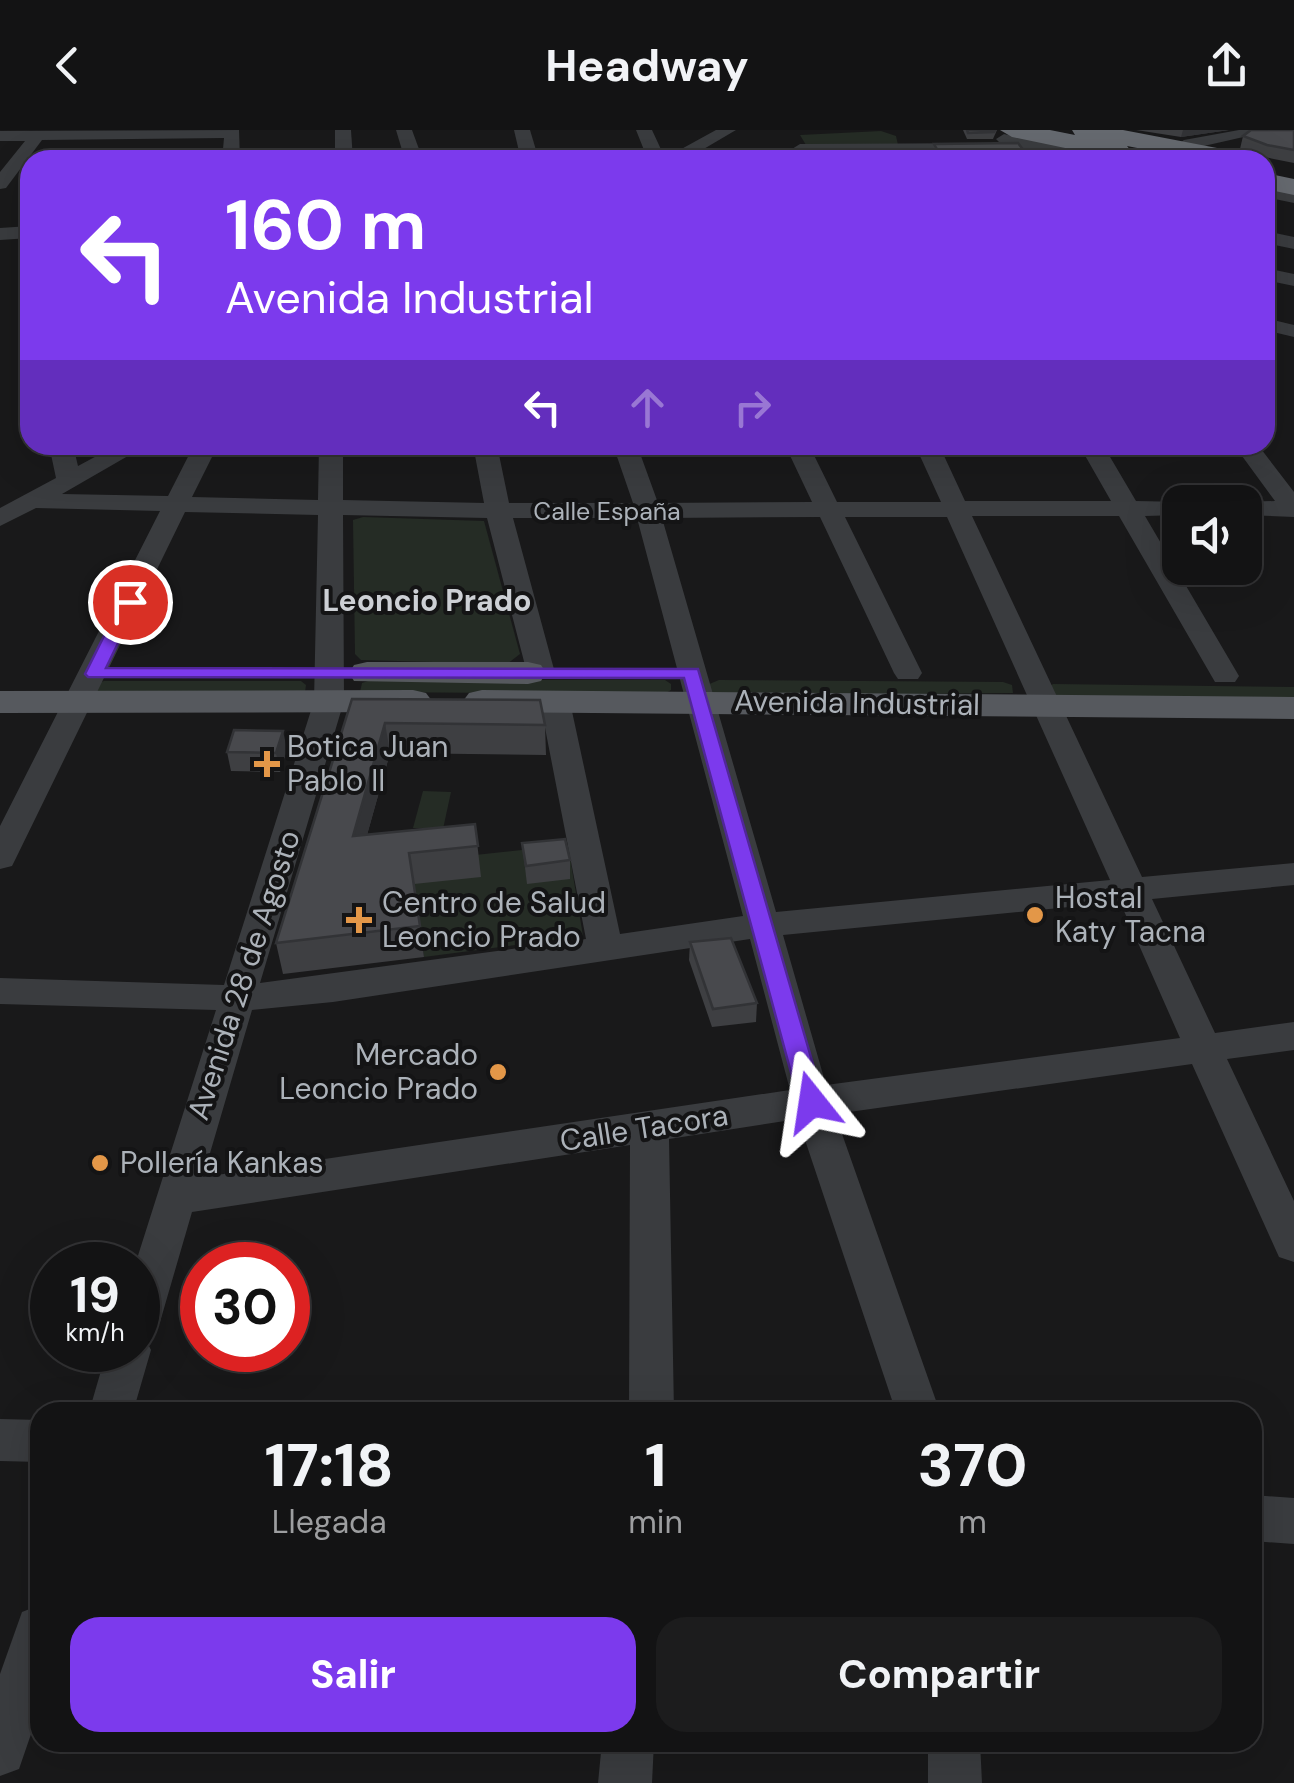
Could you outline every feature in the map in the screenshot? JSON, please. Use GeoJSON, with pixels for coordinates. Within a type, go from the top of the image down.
{"type":"FeatureCollection","features":[{"type":"Feature","properties":{"kind":"highway"},"geometry":{"type":"LineString","coordinates":[[1084,130],[1149,150]]}},
{"type":"Feature","properties":{"kind":"highway"},"geometry":{"type":"LineString","coordinates":[[1035,141],[1115,150]]}},
{"type":"Feature","properties":{"kind":"main road","name":"Avenida Industrial"},"geometry":{"type":"LineString","coordinates":[[695,687],[908,672],[1037,690],[1225,676],[1294,678]]}},
{"type":"Feature","properties":{"kind":"main road","name":"Avenida Industrial"},"geometry":{"type":"LineString","coordinates":[[0,674],[87,688]]}},
{"type":"Feature","properties":{"kind":"main road","name":"Avenida Industrial"},"geometry":{"type":"LineString","coordinates":[[0,702],[87,688],[695,687],[1037,690],[1294,708]]}},
{"type":"Feature","properties":{"kind":"street"},"geometry":{"type":"LineString","coordinates":[[691,150],[728,130]]}},
{"type":"Feature","properties":{"kind":"street"},"geometry":{"type":"LineString","coordinates":[[953,130],[1035,141],[1069,150]]}},
{"type":"Feature","properties":{"kind":"street"},"geometry":{"type":"LineString","coordinates":[[1191,150],[1266,130]]}},
{"type":"Feature","properties":{"kind":"street"},"geometry":{"type":"LineString","coordinates":[[0,136],[232,133],[231,150]]}},
{"type":"Feature","properties":{"kind":"street"},"geometry":{"type":"LineString","coordinates":[[27,150],[38,136]]}},
{"type":"Feature","properties":{"kind":"street"},"geometry":{"type":"LineString","coordinates":[[836,150],[911,141],[1035,141]]}},
{"type":"Feature","properties":{"kind":"street"},"geometry":{"type":"LineString","coordinates":[[0,184],[20,159]]}},
{"type":"Feature","properties":{"kind":"street"},"geometry":{"type":"LineString","coordinates":[[63,455],[68,481]]}},
{"type":"Feature","properties":{"kind":"street"},"geometry":{"type":"LineString","coordinates":[[0,518],[117,455]]}},
{"type":"Feature","properties":{"kind":"street"},"geometry":{"type":"LineString","coordinates":[[0,858],[201,455]]}},
{"type":"Feature","properties":{"kind":"street","name":"Avenida 28 de Agosto"},"geometry":{"type":"LineString","coordinates":[[160,1244],[239,998],[329,687],[331,455]]}},
{"type":"Feature","properties":{"kind":"street"},"geometry":{"type":"LineString","coordinates":[[487,455],[498,511],[548,687],[605,948]]}},
{"type":"Feature","properties":{"kind":"street"},"geometry":{"type":"LineString","coordinates":[[629,455],[812,1102],[915,1402]]}},
{"type":"Feature","properties":{"kind":"street"},"geometry":{"type":"LineString","coordinates":[[802,455],[908,672]]}},
{"type":"Feature","properties":{"kind":"street"},"geometry":{"type":"LineString","coordinates":[[931,455],[1200,1048],[1294,1245]]}},
{"type":"Feature","properties":{"kind":"street"},"geometry":{"type":"LineString","coordinates":[[1097,455],[1225,676]]}},
{"type":"Feature","properties":{"kind":"street"},"geometry":{"type":"LineString","coordinates":[[1255,455],[1290,493],[1262,502]]}},
{"type":"Feature","properties":{"kind":"street","name":"Calle España"},"geometry":{"type":"LineString","coordinates":[[34,500],[498,511],[1162,508]]}},
{"type":"Feature","properties":{"kind":"street"},"geometry":{"type":"LineString","coordinates":[[0,991],[239,998],[333,989],[765,925],[1294,874]]}},
{"type":"Feature","properties":{"kind":"street","name":"Calle Tacora"},"geometry":{"type":"LineString","coordinates":[[173,1198],[812,1102],[1294,1036]]}},
{"type":"Feature","properties":{"kind":"street"},"geometry":{"type":"LineString","coordinates":[[649,1128],[652,1402]]}},
{"type":"Feature","properties":{"kind":"street"},"geometry":{"type":"LineString","coordinates":[[115,1402],[124,1372]]}},
{"type":"Feature","properties":{"kind":"street"},"geometry":{"type":"LineString","coordinates":[[0,1440],[30,1441]]}},
{"type":"Feature","properties":{"kind":"street"},"geometry":{"type":"LineString","coordinates":[[1262,1518],[1294,1520]]}},
{"type":"Feature","properties":{"kind":"street"},"geometry":{"type":"LineString","coordinates":[[0,1750],[30,1660]]}},
{"type":"Feature","properties":{"kind":"street"},"geometry":{"type":"LineString","coordinates":[[625,1783],[627,1752]]}},
{"type":"Feature","properties":{"kind":"street"},"geometry":{"type":"LineString","coordinates":[[954,1752],[956,1783]]}},
{"type":"Feature","properties":{"kind":"shaded area"},"geometry":{"type":"Polygon","coordinates":[[[881,131],[896,136],[898,145],[806,145],[800,135],[881,131]]]}},
{"type":"Feature","properties":{"kind":"shaded area","name":"Leoncio Prado"},"geometry":{"type":"Polygon","coordinates":[[[363,517],[484,521],[520,654],[507,664],[361,660],[355,654],[353,520],[363,517]]]}},
{"type":"Feature","properties":{"kind":"shaded area"},"geometry":{"type":"Polygon","coordinates":[[[665,680],[671,684],[671,690],[664,694],[360,692],[362,683],[665,680]]]}},
{"type":"Feature","properties":{"kind":"shaded area"},"geometry":{"type":"Polygon","coordinates":[[[719,680],[1003,682],[1012,685],[1013,693],[715,696],[708,692],[707,685],[719,680]]]}},
{"type":"Feature","properties":{"kind":"shaded area"},"geometry":{"type":"Polygon","coordinates":[[[301,681],[306,685],[305,692],[97,696],[96,684],[301,681]]]}},
{"type":"Feature","properties":{"kind":"shaded area"},"geometry":{"type":"Polygon","coordinates":[[[1049,687],[1294,687],[1294,700],[1050,696],[1049,687]]]}},
{"type":"Feature","properties":{"kind":"shaded area"},"geometry":{"type":"Polygon","coordinates":[[[423,791],[451,792],[443,829],[413,828],[423,791]]]}},
{"type":"Feature","properties":{"kind":"shaded area"},"geometry":{"type":"Polygon","coordinates":[[[568,845],[583,936],[424,957],[410,862],[568,845]]]}},
{"type":"Feature","properties":{"kind":"building"},"geometry":{"type":"Polygon","coordinates":[[[967,130],[995,130],[968,133],[967,130]]]}},
{"type":"Feature","properties":{"kind":"building"},"geometry":{"type":"Polygon","coordinates":[[[1251,130],[1294,130],[1294,150],[1243,136],[1251,130]]]}},
{"type":"Feature","properties":{"kind":"building"},"geometry":{"type":"Polygon","coordinates":[[[1018,143],[1023,150],[937,150],[934,144],[1018,143]]]}},
{"type":"Feature","properties":{"kind":"building"},"geometry":{"type":"Polygon","coordinates":[[[352,699],[540,700],[545,725],[385,723],[353,836],[475,824],[478,846],[409,853],[420,926],[276,943],[352,699]]]}},
{"type":"Feature","properties":{"kind":"building"},"geometry":{"type":"Polygon","coordinates":[[[234,730],[283,731],[276,753],[227,752],[234,730]]]}},
{"type":"Feature","properties":{"kind":"building"},"geometry":{"type":"Polygon","coordinates":[[[565,839],[570,860],[526,866],[522,843],[565,839]]]}},
{"type":"Feature","properties":{"kind":"building"},"geometry":{"type":"Polygon","coordinates":[[[731,938],[757,1003],[713,1009],[690,942],[731,938]]]}},
{"type":"Feature","properties":{"kind":"place","name":"Botica Juan Pablo II"},"geometry":{"type":"Point","coordinates":[267,764]}},
{"type":"Feature","properties":{"kind":"place","name":"Hostal Katy Tacna"},"geometry":{"type":"Point","coordinates":[1035,915]}},
{"type":"Feature","properties":{"kind":"place","name":"Centro de Salud Leoncio Prado"},"geometry":{"type":"Point","coordinates":[359,920]}},
{"type":"Feature","properties":{"kind":"place","name":"Mercado Leoncio Prado"},"geometry":{"type":"Point","coordinates":[498,1072]}},
{"type":"Feature","properties":{"kind":"place","name":"Pollería Kankas"},"geometry":{"type":"Point","coordinates":[100,1163]}},
{"type":"Feature","properties":{"kind":"district","name":"Leoncio Prado"},"geometry":{"type":"Point","coordinates":[427,601]}},
{"type":"Feature","properties":{"kind":"route"},"geometry":{"type":"LineString","coordinates":[[130,602],[94,674],[692,673],[812,1102]]}}]}
